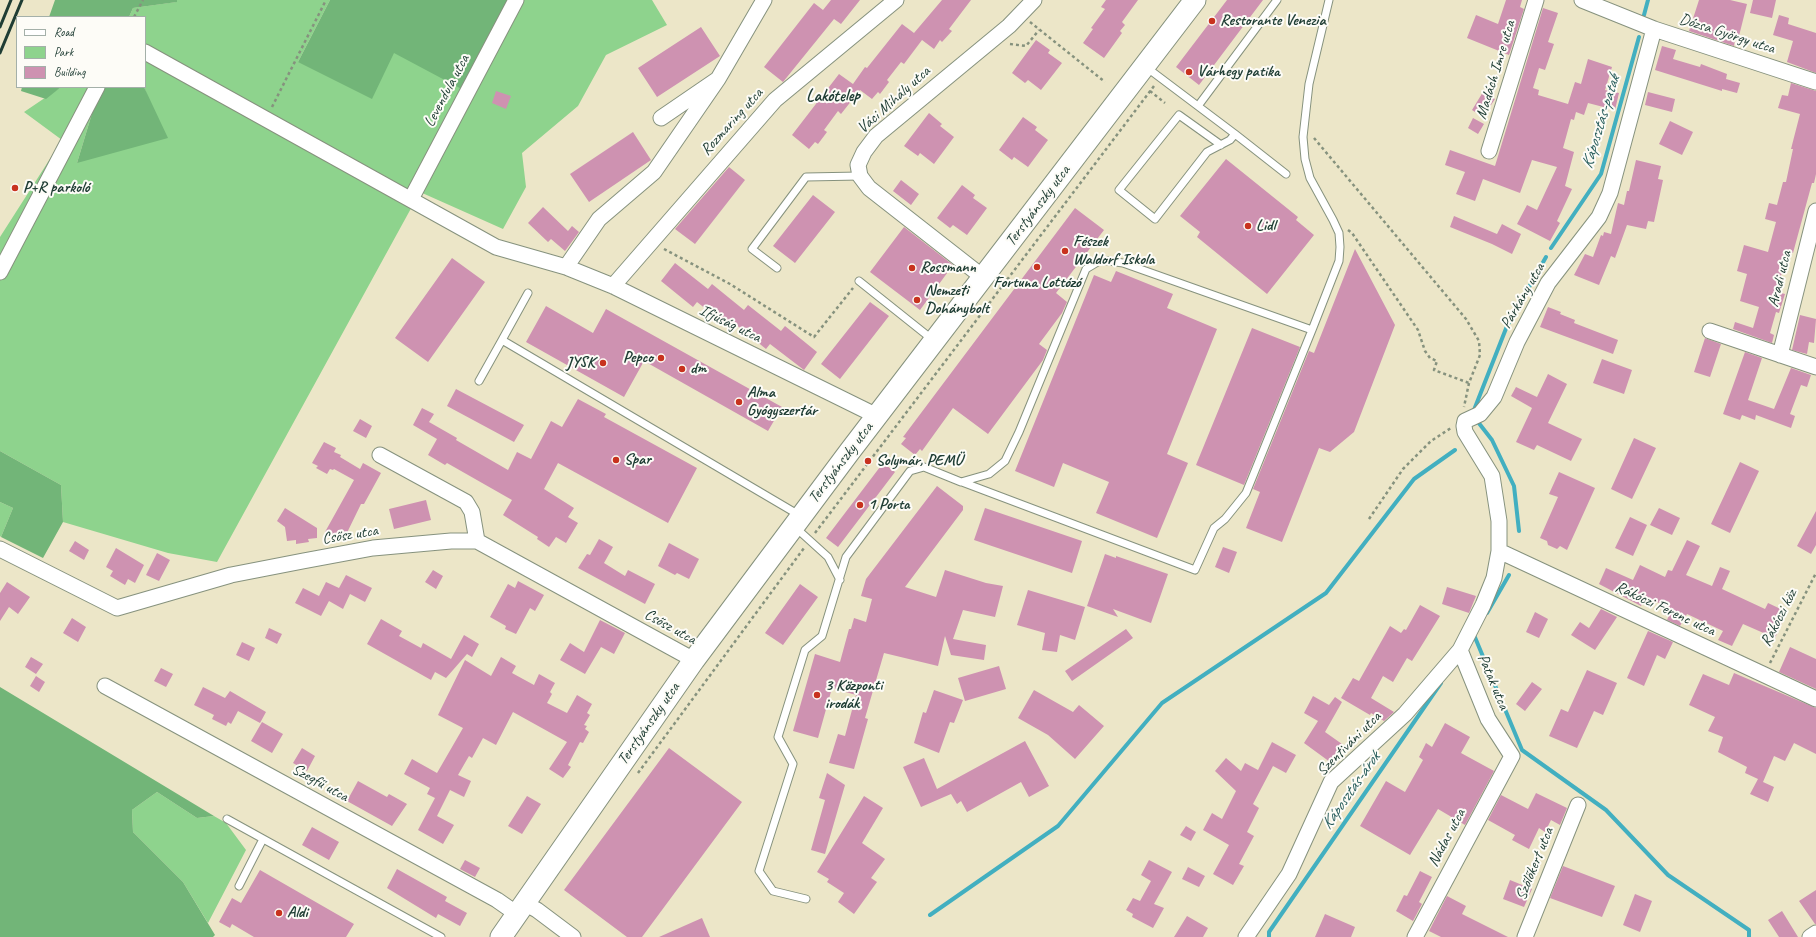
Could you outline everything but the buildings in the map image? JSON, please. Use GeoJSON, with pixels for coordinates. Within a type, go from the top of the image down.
{"type":"FeatureCollection","features":[{"type":"Feature","properties":{"kind":"main road","name":"Terstyánszky utca"},"geometry":{"type":"LineString","coordinates":[[501,937],[694,660],[802,527],[877,416],[984,278],[1151,74],[1195,0]]}},
{"type":"Feature","properties":{"kind":"street","name":"Levendula utca"},"geometry":{"type":"LineString","coordinates":[[411,199],[516,0]]}},
{"type":"Feature","properties":{"kind":"street","name":"Rozmaring utca"},"geometry":{"type":"LineString","coordinates":[[566,267],[599,219],[654,172],[718,79],[764,0]]}},
{"type":"Feature","properties":{"kind":"street","name":"Rozmaring utca"},"geometry":{"type":"LineString","coordinates":[[613,286],[775,100],[896,0]]}},
{"type":"Feature","properties":{"kind":"street","name":"Váci Mihály utca"},"geometry":{"type":"LineString","coordinates":[[860,176],[858,165],[864,152],[876,136],[990,41],[1034,0]]}},
{"type":"Feature","properties":{"kind":"street","name":"Madách Imre utca"},"geometry":{"type":"LineString","coordinates":[[1489,151],[1536,0]]}},
{"type":"Feature","properties":{"kind":"street","name":"Dózsa György utca"},"geometry":{"type":"LineString","coordinates":[[1582,0],[1654,29],[1816,82]]}},
{"type":"Feature","properties":{"kind":"street","name":"Párkány utca"},"geometry":{"type":"LineString","coordinates":[[1464,424],[1480,414],[1494,397],[1517,342],[1548,283],[1599,217],[1610,194],[1654,29]]}},
{"type":"Feature","properties":{"kind":"street","name":"Ifjúság utca"},"geometry":{"type":"LineString","coordinates":[[146,53],[496,247],[566,267],[613,286],[877,416]]}},
{"type":"Feature","properties":{"kind":"street","name":"Rozmaring utca"},"geometry":{"type":"LineString","coordinates":[[661,118],[718,79]]}},
{"type":"Feature","properties":{"kind":"street"},"geometry":{"type":"LineString","coordinates":[[0,272],[96,88]]}},
{"type":"Feature","properties":{"kind":"street"},"geometry":{"type":"LineString","coordinates":[[860,176],[869,188],[984,278]]}},
{"type":"Feature","properties":{"kind":"street","name":"Aradi utca"},"geometry":{"type":"LineString","coordinates":[[1780,355],[1816,212]]}},
{"type":"Feature","properties":{"kind":"street"},"geometry":{"type":"LineString","coordinates":[[1710,332],[1816,366]]}},
{"type":"Feature","properties":{"kind":"street"},"geometry":{"type":"LineString","coordinates":[[1464,424],[1465,432],[1492,476],[1499,521],[1500,551]]}},
{"type":"Feature","properties":{"kind":"street"},"geometry":{"type":"LineString","coordinates":[[380,455],[466,502],[472,512],[477,541]]}},
{"type":"Feature","properties":{"kind":"street","name":"Csősz utca"},"geometry":{"type":"LineString","coordinates":[[0,549],[117,608],[231,576],[373,548],[451,541],[477,541],[694,660]]}},
{"type":"Feature","properties":{"kind":"street","name":"Patak utca"},"geometry":{"type":"LineString","coordinates":[[1500,551],[1494,578],[1460,650],[1488,719],[1512,756]]}},
{"type":"Feature","properties":{"kind":"street","name":"Rákóczi Ferenc utca"},"geometry":{"type":"LineString","coordinates":[[1500,551],[1816,698]]}},
{"type":"Feature","properties":{"kind":"street","name":"Szentiváni utca"},"geometry":{"type":"LineString","coordinates":[[1246,937],[1289,874],[1331,782],[1405,714],[1460,650]]}},
{"type":"Feature","properties":{"kind":"street","name":"Szegfű utca"},"geometry":{"type":"LineString","coordinates":[[105,686],[497,900],[521,909],[537,910],[572,937]]}},
{"type":"Feature","properties":{"kind":"street","name":"Nádas utca"},"geometry":{"type":"LineString","coordinates":[[1414,937],[1512,756]]}},
{"type":"Feature","properties":{"kind":"street","name":"Szőlőkert utca"},"geometry":{"type":"LineString","coordinates":[[1525,937],[1578,805]]}},
{"type":"Feature","properties":{"kind":"street"},"geometry":{"type":"LineString","coordinates":[[1810,937],[1816,933]]}},
{"type":"Feature","properties":{"kind":"lane"},"geometry":{"type":"LineString","coordinates":[[1198,106],[1277,0]]}},
{"type":"Feature","properties":{"kind":"lane"},"geometry":{"type":"LineString","coordinates":[[806,899],[773,891],[759,871],[793,764],[778,737],[805,650],[822,636],[846,557],[910,472],[924,467],[1195,570],[1214,528],[1229,515],[1246,493],[1339,261],[1339,233],[1310,178],[1305,159],[1303,131],[1309,84],[1329,0]]}},
{"type":"Feature","properties":{"kind":"lane"},"geometry":{"type":"LineString","coordinates":[[1151,74],[1198,106],[1286,174]]}},
{"type":"Feature","properties":{"kind":"lane"},"geometry":{"type":"LineString","coordinates":[[1221,145],[1179,115],[1119,190],[1155,219],[1208,152],[1221,145],[1230,140],[1235,134]]}},
{"type":"Feature","properties":{"kind":"lane"},"geometry":{"type":"LineString","coordinates":[[777,268],[752,249],[806,177],[860,176]]}},
{"type":"Feature","properties":{"kind":"lane"},"geometry":{"type":"LineString","coordinates":[[961,482],[989,474],[1005,461],[1019,432],[1086,269],[1101,260],[1123,263],[1312,330]]}},
{"type":"Feature","properties":{"kind":"lane"},"geometry":{"type":"LineString","coordinates":[[859,281],[935,341]]}},
{"type":"Feature","properties":{"kind":"lane"},"geometry":{"type":"LineString","coordinates":[[479,381],[528,293]]}},
{"type":"Feature","properties":{"kind":"lane"},"geometry":{"type":"LineString","coordinates":[[502,340],[802,527],[828,557],[840,580]]}},
{"type":"Feature","properties":{"kind":"lane"},"geometry":{"type":"LineString","coordinates":[[227,819],[440,937]]}},
{"type":"Feature","properties":{"kind":"lane"},"geometry":{"type":"LineString","coordinates":[[239,886],[263,839]]}},
{"type":"Feature","properties":{"kind":"path"},"geometry":{"type":"LineString","coordinates":[[135,16],[143,0]]}},
{"type":"Feature","properties":{"kind":"path"},"geometry":{"type":"LineString","coordinates":[[271,108],[326,0]]}},
{"type":"Feature","properties":{"kind":"path"},"geometry":{"type":"LineString","coordinates":[[1020,14],[1105,82]]}},
{"type":"Feature","properties":{"kind":"path"},"geometry":{"type":"LineString","coordinates":[[990,41],[1026,46],[1040,30]]}},
{"type":"Feature","properties":{"kind":"path"},"geometry":{"type":"LineString","coordinates":[[636,777],[802,527],[876,449],[1150,91],[1151,74]]}},
{"type":"Feature","properties":{"kind":"path"},"geometry":{"type":"LineString","coordinates":[[1150,91],[1165,102]]}},
{"type":"Feature","properties":{"kind":"path"},"geometry":{"type":"LineString","coordinates":[[1303,131],[1313,138],[1466,320],[1479,341],[1480,355],[1469,383],[1464,411],[1464,424],[1451,428],[1431,441],[1403,469],[1369,519]]}},
{"type":"Feature","properties":{"kind":"path"},"geometry":{"type":"LineString","coordinates":[[1333,220],[1352,233],[1418,330],[1425,352],[1430,358],[1437,361],[1434,370],[1469,383]]}},
{"type":"Feature","properties":{"kind":"path"},"geometry":{"type":"LineString","coordinates":[[651,242],[730,284],[814,337],[859,281]]}},
{"type":"Feature","properties":{"kind":"path","name":"Rákóczi köz"},"geometry":{"type":"LineString","coordinates":[[1764,675],[1816,572]]}},
{"type":"Feature","properties":{"kind":"green space"},"geometry":{"type":"Polygon","coordinates":[[[55,0],[177,0],[177,2],[133,8],[129,16],[49,16],[55,0]]]}},
{"type":"Feature","properties":{"kind":"green space"},"geometry":{"type":"Polygon","coordinates":[[[177,0],[330,0],[298,62],[393,53],[519,0],[652,0],[667,25],[606,55],[578,106],[522,153],[526,187],[503,229],[420,192],[217,562],[168,553],[63,522],[61,485],[0,451],[0,237],[62,140],[24,112],[60,88],[100,88],[77,163],[148,98],[144,88],[146,88],[146,16],[129,16],[133,8],[176,2],[177,0]]]}},
{"type":"Feature","properties":{"kind":"green space"},"geometry":{"type":"Polygon","coordinates":[[[330,0],[519,0],[471,94],[394,53],[372,99],[298,62],[330,0]]]}},
{"type":"Feature","properties":{"kind":"green space"},"geometry":{"type":"Polygon","coordinates":[[[22,88],[60,88],[46,99],[21,91],[22,88]]]}},
{"type":"Feature","properties":{"kind":"green space"},"geometry":{"type":"Polygon","coordinates":[[[100,88],[144,88],[168,138],[77,163],[100,88]]]}},
{"type":"Feature","properties":{"kind":"green space"},"geometry":{"type":"Polygon","coordinates":[[[0,451],[61,485],[63,522],[43,558],[1,537],[13,508],[0,502],[0,451]]]}},
{"type":"Feature","properties":{"kind":"green space"},"geometry":{"type":"Polygon","coordinates":[[[0,502],[13,508],[1,537],[0,536],[0,502]]]}},
{"type":"Feature","properties":{"kind":"green space"},"geometry":{"type":"Polygon","coordinates":[[[0,687],[214,816],[197,818],[157,792],[132,810],[133,832],[183,882],[215,935],[213,937],[0,937],[0,687]]]}},
{"type":"Feature","properties":{"kind":"green space"},"geometry":{"type":"Polygon","coordinates":[[[157,792],[197,818],[214,816],[226,823],[246,850],[208,923],[183,882],[133,832],[132,810],[157,792]]]}},
{"type":"Feature","properties":{"kind":"waterway","name":"Káposztás-patak"},"geometry":{"type":"LineString","coordinates":[[1644,15],[1648,0]]}},
{"type":"Feature","properties":{"kind":"waterway","name":"Káposztás-patak"},"geometry":{"type":"LineString","coordinates":[[1551,248],[1601,174],[1639,37]]}},
{"type":"Feature","properties":{"kind":"waterway","name":"Káposztás-patak"},"geometry":{"type":"LineString","coordinates":[[1474,410],[1507,326],[1546,257]]}},
{"type":"Feature","properties":{"kind":"waterway"},"geometry":{"type":"LineString","coordinates":[[1478,422],[1492,440],[1514,486],[1519,531]]}},
{"type":"Feature","properties":{"kind":"waterway"},"geometry":{"type":"LineString","coordinates":[[930,915],[1058,826],[1162,703],[1326,593],[1414,479],[1455,450]]}},
{"type":"Feature","properties":{"kind":"waterway"},"geometry":{"type":"LineString","coordinates":[[1487,613],[1509,575]]}},
{"type":"Feature","properties":{"kind":"waterway"},"geometry":{"type":"LineString","coordinates":[[1474,635],[1522,750],[1606,810],[1668,875],[1749,930],[1749,937]]}},
{"type":"Feature","properties":{"kind":"waterway","name":"Káposztás-árok"},"geometry":{"type":"LineString","coordinates":[[1269,937],[1269,932],[1441,683]]}},
{"type":"Feature","properties":{"kind":"railway"},"geometry":{"type":"LineString","coordinates":[[0,27],[11,0]]}},
{"type":"Feature","properties":{"kind":"railway"},"geometry":{"type":"LineString","coordinates":[[0,53],[22,0]]}},
{"type":"Feature","properties":{"kind":"place","name":"Restorante Venezia"},"geometry":{"type":"Point","coordinates":[1212,21]}},
{"type":"Feature","properties":{"kind":"place","name":"Várhegy patika"},"geometry":{"type":"Point","coordinates":[1189,72]}},
{"type":"Feature","properties":{"kind":"place","name":"P+R parkoló"},"geometry":{"type":"Point","coordinates":[15,188]}},
{"type":"Feature","properties":{"kind":"place","name":"Lidl"},"geometry":{"type":"Point","coordinates":[1248,226]}},
{"type":"Feature","properties":{"kind":"place","name":"Fészek Waldorf Iskola"},"geometry":{"type":"Point","coordinates":[1065,251]}},
{"type":"Feature","properties":{"kind":"place","name":"Fortuna Lottózó"},"geometry":{"type":"Point","coordinates":[1037,267]}},
{"type":"Feature","properties":{"kind":"place","name":"Rossmann"},"geometry":{"type":"Point","coordinates":[912,268]}},
{"type":"Feature","properties":{"kind":"place","name":"Nemzeti Dohánybolt"},"geometry":{"type":"Point","coordinates":[917,300]}},
{"type":"Feature","properties":{"kind":"place","name":"Pepco"},"geometry":{"type":"Point","coordinates":[661,358]}},
{"type":"Feature","properties":{"kind":"place","name":"JYSK"},"geometry":{"type":"Point","coordinates":[603,363]}},
{"type":"Feature","properties":{"kind":"place","name":"dm"},"geometry":{"type":"Point","coordinates":[682,369]}},
{"type":"Feature","properties":{"kind":"place","name":"Alma Gyógyszertár"},"geometry":{"type":"Point","coordinates":[739,402]}},
{"type":"Feature","properties":{"kind":"place","name":"Spar"},"geometry":{"type":"Point","coordinates":[616,460]}},
{"type":"Feature","properties":{"kind":"place","name":"Solymár, PEMÜ"},"geometry":{"type":"Point","coordinates":[868,461]}},
{"type":"Feature","properties":{"kind":"place","name":"1 Porta"},"geometry":{"type":"Point","coordinates":[860,505]}},
{"type":"Feature","properties":{"kind":"place","name":"3 Központi irodák"},"geometry":{"type":"Point","coordinates":[817,695]}},
{"type":"Feature","properties":{"kind":"place","name":"Aldi"},"geometry":{"type":"Point","coordinates":[279,913]}},
{"type":"Feature","properties":{"kind":"district","name":"Lakótelep"},"geometry":{"type":"Point","coordinates":[833,97]}}]}
